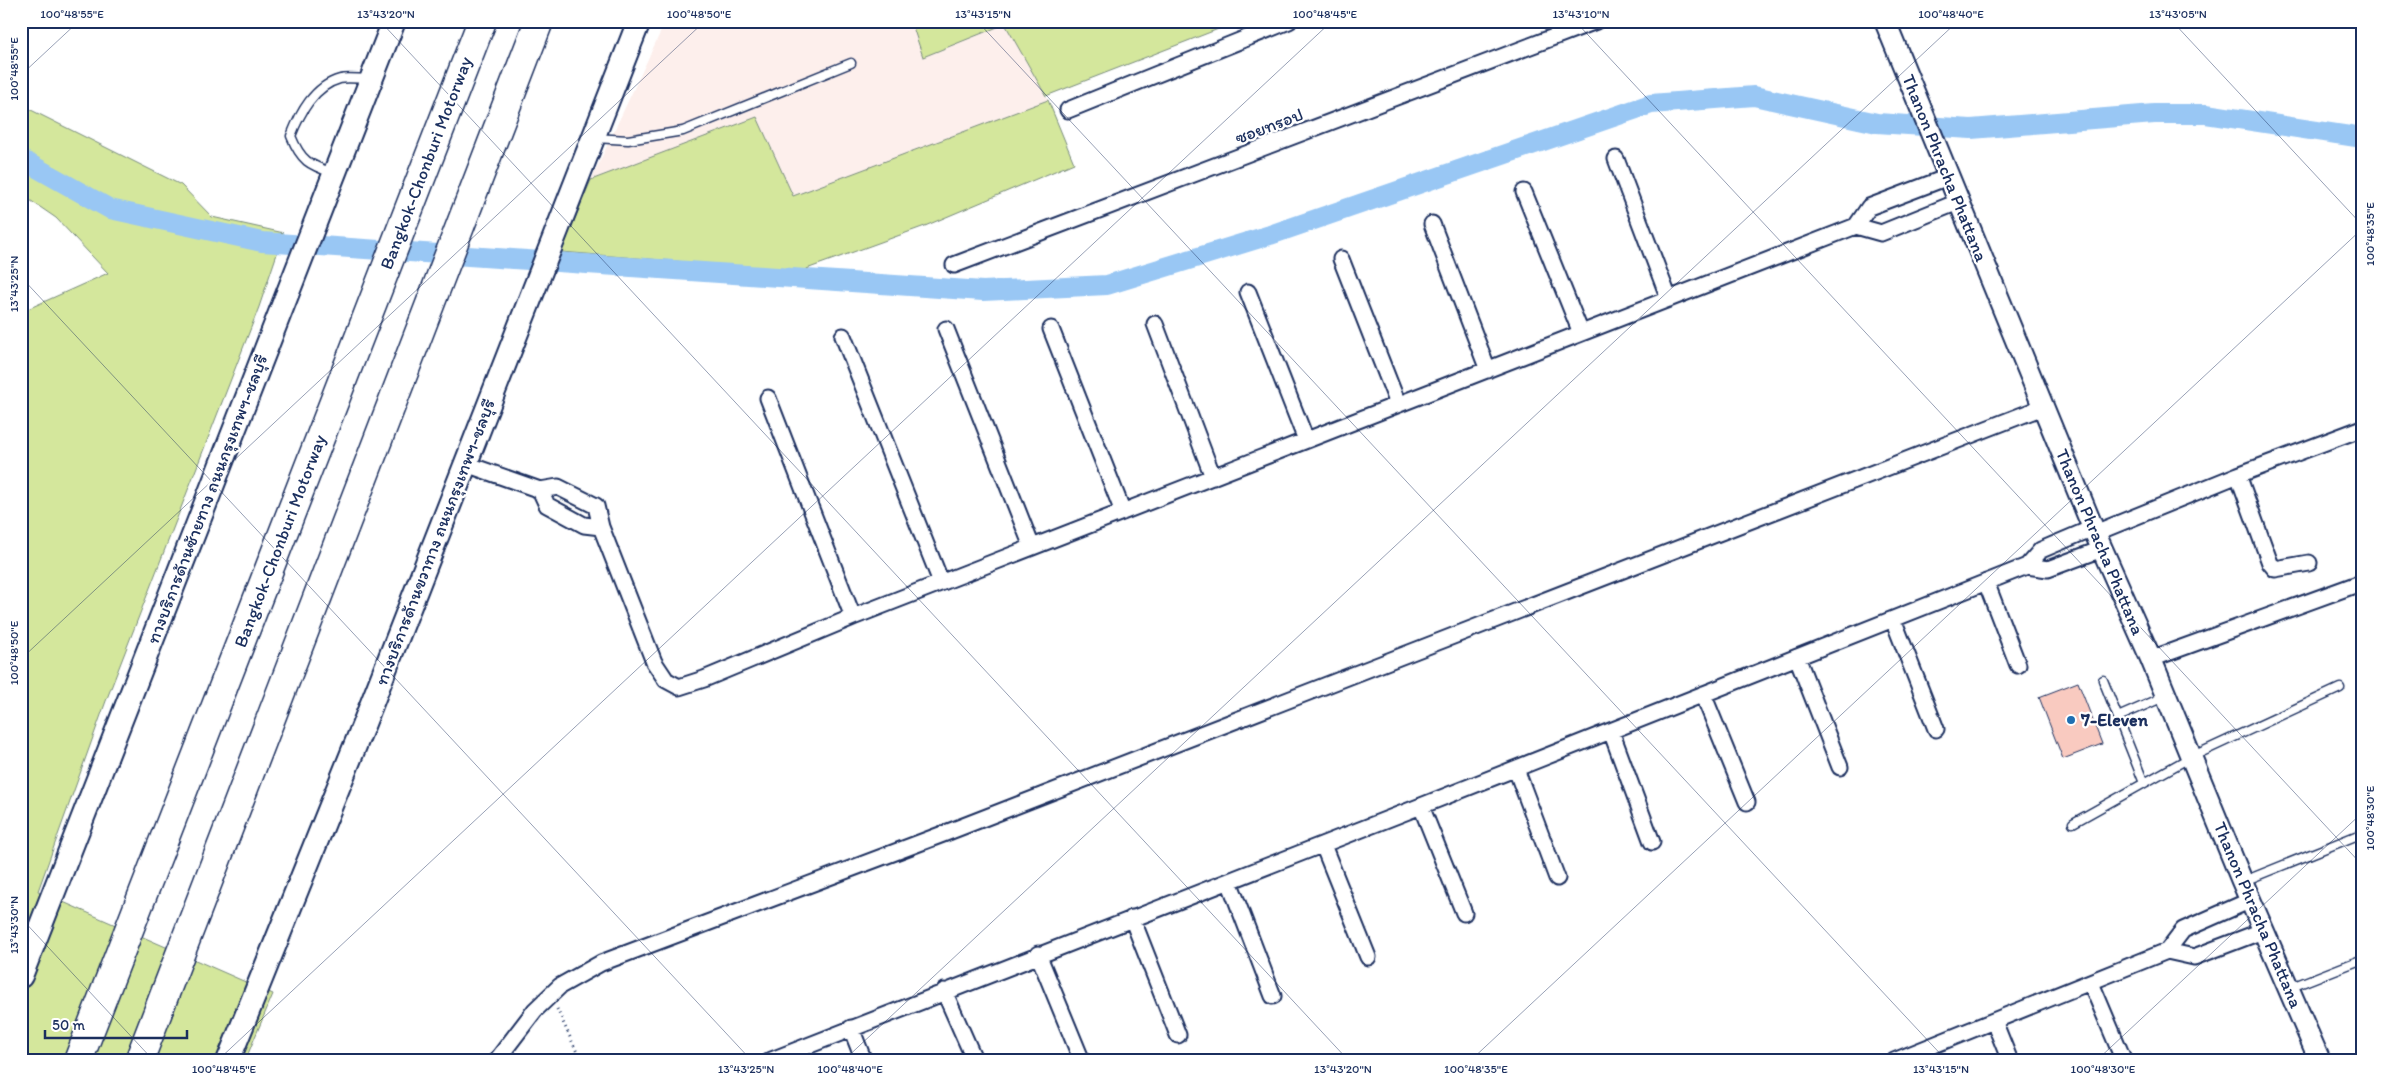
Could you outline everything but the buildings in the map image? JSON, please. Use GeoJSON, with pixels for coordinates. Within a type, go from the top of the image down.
{"type":"FeatureCollection","features":[{"type":"Feature","properties":{"kind":"highway","name":"Bangkok-Chonburi Motorway"},"geometry":{"type":"LineString","coordinates":[[78,1061],[482,21]]}},
{"type":"Feature","properties":{"kind":"highway"},"geometry":{"type":"LineString","coordinates":[[139,1061],[179,962],[539,21]]}},
{"type":"Feature","properties":{"kind":"main road","name":"ทางบริการด้านซ้ายทาง ถนนกรุงเทพฯ-ชลบุรี"},"geometry":{"type":"LineString","coordinates":[[21,976],[394,21]]}},
{"type":"Feature","properties":{"kind":"main road","name":"ทางบริการด้านขวาทาง ถนนกรุงเทพฯ-ชลบุรี"},"geometry":{"type":"LineString","coordinates":[[228,1061],[360,735],[639,21]]}},
{"type":"Feature","properties":{"kind":"street"},"geometry":{"type":"LineString","coordinates":[[1068,110],[1289,21]]}},
{"type":"Feature","properties":{"kind":"street","name":"ซอยทรอป"},"geometry":{"type":"LineString","coordinates":[[954,265],[1596,21]]}},
{"type":"Feature","properties":{"kind":"street","name":"Thanon Phracha Phattana"},"geometry":{"type":"LineString","coordinates":[[1885,21],[1916,101],[2096,537],[2151,660],[2242,881],[2265,930],[2320,1061]]}},
{"type":"Feature","properties":{"kind":"street"},"geometry":{"type":"LineString","coordinates":[[1616,159],[1669,299]]}},
{"type":"Feature","properties":{"kind":"street"},"geometry":{"type":"LineString","coordinates":[[466,464],[540,490],[558,487],[596,506],[601,526],[654,662],[666,680],[679,687],[704,679],[853,616],[1856,226],[1869,207],[1948,177]]}},
{"type":"Feature","properties":{"kind":"street"},"geometry":{"type":"LineString","coordinates":[[1524,192],[1581,333]]}},
{"type":"Feature","properties":{"kind":"street"},"geometry":{"type":"LineString","coordinates":[[1856,226],[1881,233],[1958,202]]}},
{"type":"Feature","properties":{"kind":"street"},"geometry":{"type":"LineString","coordinates":[[1432,224],[1488,370]]}},
{"type":"Feature","properties":{"kind":"street"},"geometry":{"type":"LineString","coordinates":[[1342,259],[1398,404]]}},
{"type":"Feature","properties":{"kind":"street"},"geometry":{"type":"LineString","coordinates":[[1248,292],[1306,440]]}},
{"type":"Feature","properties":{"kind":"street"},"geometry":{"type":"LineString","coordinates":[[1155,324],[1213,476]]}},
{"type":"Feature","properties":{"kind":"street"},"geometry":{"type":"LineString","coordinates":[[946,329],[1032,547]]}},
{"type":"Feature","properties":{"kind":"street"},"geometry":{"type":"LineString","coordinates":[[1051,329],[1123,512]]}},
{"type":"Feature","properties":{"kind":"street"},"geometry":{"type":"LineString","coordinates":[[843,336],[941,582]]}},
{"type":"Feature","properties":{"kind":"street"},"geometry":{"type":"LineString","coordinates":[[768,398],[853,616]]}},
{"type":"Feature","properties":{"kind":"street"},"geometry":{"type":"LineString","coordinates":[[496,1061],[535,1010],[550,995],[560,986],[601,963],[943,834],[2043,407]]}},
{"type":"Feature","properties":{"kind":"street"},"geometry":{"type":"LineString","coordinates":[[769,1061],[1038,954],[1324,845],[2026,566],[2040,550],[2096,537],[2238,475],[2363,428]]}},
{"type":"Feature","properties":{"kind":"street"},"geometry":{"type":"LineString","coordinates":[[2238,475],[2270,563],[2275,569],[2309,563]]}},
{"type":"Feature","properties":{"kind":"street"},"geometry":{"type":"LineString","coordinates":[[540,490],[546,505],[584,526],[601,526]]}},
{"type":"Feature","properties":{"kind":"street"},"geometry":{"type":"LineString","coordinates":[[2026,566],[2048,570],[2096,537]]}},
{"type":"Feature","properties":{"kind":"street"},"geometry":{"type":"LineString","coordinates":[[1986,582],[2018,665]]}},
{"type":"Feature","properties":{"kind":"street"},"geometry":{"type":"LineString","coordinates":[[2151,660],[2363,582]]}},
{"type":"Feature","properties":{"kind":"street"},"geometry":{"type":"LineString","coordinates":[[1893,619],[1936,729]]}},
{"type":"Feature","properties":{"kind":"street"},"geometry":{"type":"LineString","coordinates":[[1797,658],[1840,766]]}},
{"type":"Feature","properties":{"kind":"street"},"geometry":{"type":"LineString","coordinates":[[1703,694],[1747,802]]}},
{"type":"Feature","properties":{"kind":"street"},"geometry":{"type":"LineString","coordinates":[[1611,731],[1652,842]]}},
{"type":"Feature","properties":{"kind":"street"},"geometry":{"type":"LineString","coordinates":[[1516,769],[1557,878]]}},
{"type":"Feature","properties":{"kind":"street"},"geometry":{"type":"LineString","coordinates":[[1421,806],[1464,913]]}},
{"type":"Feature","properties":{"kind":"street"},"geometry":{"type":"LineString","coordinates":[[1324,845],[1368,957]]}},
{"type":"Feature","properties":{"kind":"street"},"geometry":{"type":"LineString","coordinates":[[1229,881],[1273,996]]}},
{"type":"Feature","properties":{"kind":"street"},"geometry":{"type":"LineString","coordinates":[[1895,1060],[2167,951],[2182,930],[2251,900]]}},
{"type":"Feature","properties":{"kind":"street"},"geometry":{"type":"LineString","coordinates":[[1132,918],[1178,1035]]}},
{"type":"Feature","properties":{"kind":"street"},"geometry":{"type":"LineString","coordinates":[[2167,951],[2194,957],[2265,930]]}},
{"type":"Feature","properties":{"kind":"street"},"geometry":{"type":"LineString","coordinates":[[1038,954],[1082,1061]]}},
{"type":"Feature","properties":{"kind":"street"},"geometry":{"type":"LineString","coordinates":[[2091,983],[2124,1061]]}},
{"type":"Feature","properties":{"kind":"street"},"geometry":{"type":"LineString","coordinates":[[944,991],[974,1061]]}},
{"type":"Feature","properties":{"kind":"street"},"geometry":{"type":"LineString","coordinates":[[1994,1021],[2010,1061]]}},
{"type":"Feature","properties":{"kind":"street"},"geometry":{"type":"LineString","coordinates":[[851,1028],[864,1061]]}},
{"type":"Feature","properties":{"kind":"lane"},"geometry":{"type":"LineString","coordinates":[[594,138],[628,140],[682,131],[851,63]]}},
{"type":"Feature","properties":{"kind":"lane"},"geometry":{"type":"LineString","coordinates":[[335,174],[308,164],[297,152],[291,136],[299,116],[324,86],[341,79],[372,78]]}},
{"type":"Feature","properties":{"kind":"lane"},"geometry":{"type":"LineString","coordinates":[[2102,680],[2144,783]]}},
{"type":"Feature","properties":{"kind":"lane"},"geometry":{"type":"LineString","coordinates":[[2072,823],[2191,757],[2340,688]]}},
{"type":"Feature","properties":{"kind":"lane"},"geometry":{"type":"LineString","coordinates":[[2118,717],[2166,696]]}},
{"type":"Feature","properties":{"kind":"lane"},"geometry":{"type":"LineString","coordinates":[[2242,881],[2363,833]]}},
{"type":"Feature","properties":{"kind":"lane"},"geometry":{"type":"LineString","coordinates":[[2289,988],[2363,959]]}},
{"type":"Feature","properties":{"kind":"path"},"geometry":{"type":"LineString","coordinates":[[550,995],[581,1061]]}},
{"type":"Feature","properties":{"kind":"shaded area"},"geometry":{"type":"Polygon","coordinates":[[[683,21],[911,21],[923,57],[1005,24],[1048,100],[793,196],[757,117],[591,180],[662,29],[683,21]]]}},
{"type":"Feature","properties":{"kind":"green space"},"geometry":{"type":"Polygon","coordinates":[[[911,21],[1239,21],[1046,96],[1005,24],[923,57],[911,21]]]}},
{"type":"Feature","properties":{"kind":"green space"},"geometry":{"type":"Polygon","coordinates":[[[1048,100],[1074,163],[925,226],[801,271],[561,252],[591,180],[757,117],[793,196],[1048,100]]]}},
{"type":"Feature","properties":{"kind":"green space"},"geometry":{"type":"Polygon","coordinates":[[[23,106],[181,185],[212,217],[284,233],[259,307],[106,701],[38,891],[273,994],[245,1061],[21,1061],[21,312],[108,273],[56,218],[21,194],[21,108],[23,106]]]}},
{"type":"Feature","properties":{"kind":"waterway"},"geometry":{"type":"LineString","coordinates":[[21,159],[110,209],[262,242],[983,291],[1107,285],[1270,235],[1651,104],[1754,96],[1877,123],[1971,129],[2154,114],[2206,114],[2363,138]]}},
{"type":"Feature","properties":{"kind":"place","name":"7-Eleven"},"geometry":{"type":"Point","coordinates":[2071,720]}}]}
